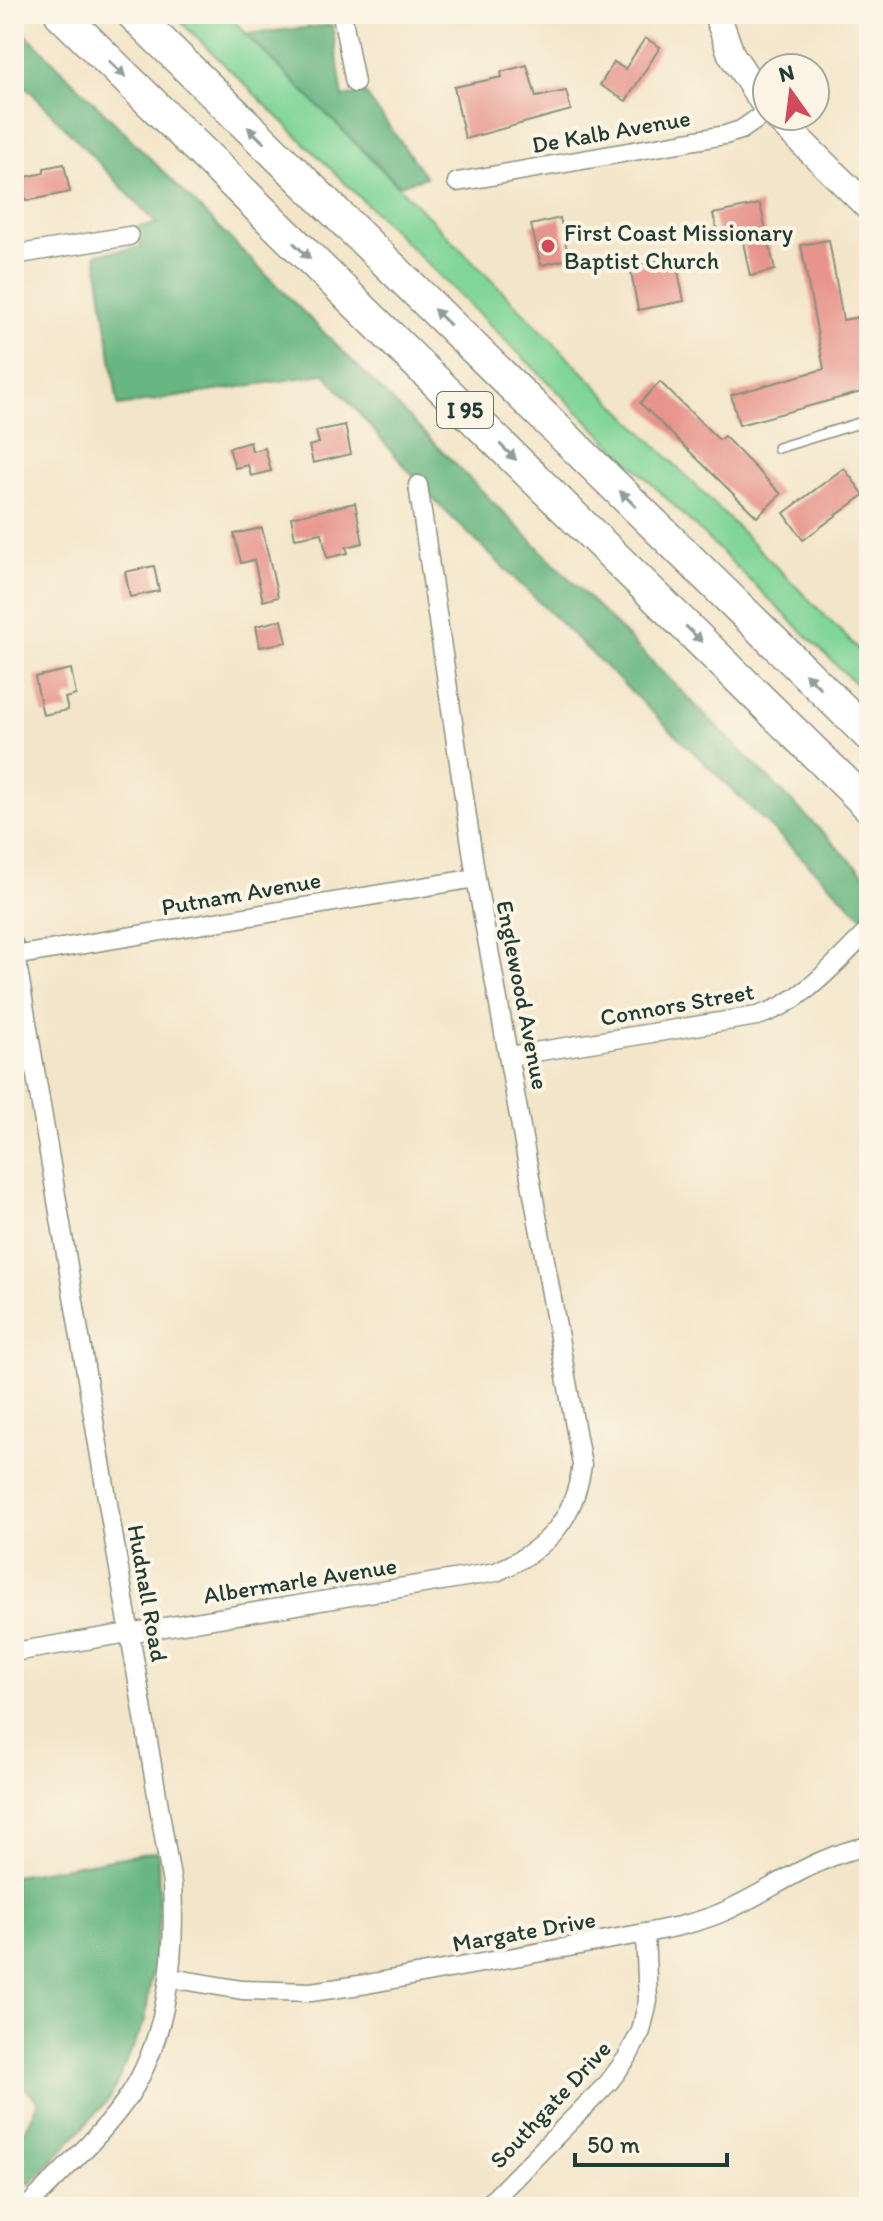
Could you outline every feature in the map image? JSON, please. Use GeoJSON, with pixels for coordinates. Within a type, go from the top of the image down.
{"type":"FeatureCollection","features":[{"type":"Feature","properties":{"kind":"highway","name":"I 95"},"geometry":{"type":"LineString","coordinates":[[61,14],[869,806]]}},
{"type":"Feature","properties":{"kind":"highway","name":"I 95"},"geometry":{"type":"LineString","coordinates":[[133,14],[869,735]]}},
{"type":"Feature","properties":{"kind":"main road"},"geometry":{"type":"LineString","coordinates":[[717,14],[731,54],[751,85]]}},
{"type":"Feature","properties":{"kind":"main road"},"geometry":{"type":"LineString","coordinates":[[791,132],[869,208]]}},
{"type":"Feature","properties":{"kind":"street"},"geometry":{"type":"LineString","coordinates":[[342,14],[355,83]]}},
{"type":"Feature","properties":{"kind":"street","name":"De Kalb Avenue"},"geometry":{"type":"LineString","coordinates":[[457,182],[725,135],[741,130],[751,122]]}},
{"type":"Feature","properties":{"kind":"street"},"geometry":{"type":"LineString","coordinates":[[14,255],[129,236]]}},
{"type":"Feature","properties":{"kind":"street","name":"Englewood Avenue"},"geometry":{"type":"LineString","coordinates":[[418,485],[476,878],[582,1465],[570,1511]]}},
{"type":"Feature","properties":{"kind":"street","name":"Putnam Avenue"},"geometry":{"type":"LineString","coordinates":[[15,952],[476,878]]}},
{"type":"Feature","properties":{"kind":"street","name":"Connors Street"},"geometry":{"type":"LineString","coordinates":[[510,1056],[778,1010],[794,1001],[869,930]]}},
{"type":"Feature","properties":{"kind":"street","name":"Hudnall Road"},"geometry":{"type":"LineString","coordinates":[[15,952],[172,1884],[174,1919],[171,1978],[153,2043],[137,2081],[106,2126],[27,2207]]}},
{"type":"Feature","properties":{"kind":"street","name":"Albermarle Avenue"},"geometry":{"type":"LineString","coordinates":[[14,1652],[496,1572],[518,1562],[542,1545],[561,1526],[570,1511]]}},
{"type":"Feature","properties":{"kind":"street","name":"Margate Drive"},"geometry":{"type":"LineString","coordinates":[[171,1978],[242,1990],[311,1992],[645,1933],[690,1924],[722,1913],[815,1862],[869,1846]]}},
{"type":"Feature","properties":{"kind":"street","name":"Southgate Drive"},"geometry":{"type":"LineString","coordinates":[[486,2207],[609,2082],[627,2058],[641,2031],[648,2001],[645,1933]]}},
{"type":"Feature","properties":{"kind":"lane"},"geometry":{"type":"LineString","coordinates":[[778,448],[869,420]]}},
{"type":"Feature","properties":{"kind":"green space"},"geometry":{"type":"Polygon","coordinates":[[[173,14],[227,14],[869,660],[869,697],[173,14]]]}},
{"type":"Feature","properties":{"kind":"green space"},"geometry":{"type":"Polygon","coordinates":[[[14,22],[867,877],[866,920],[434,500],[325,374],[118,406],[96,254],[141,247],[137,227],[157,224],[14,74],[14,22]]]}},
{"type":"Feature","properties":{"kind":"green space"},"geometry":{"type":"Polygon","coordinates":[[[332,25],[343,97],[365,93],[426,177],[399,185],[245,34],[332,25]]]}},
{"type":"Feature","properties":{"kind":"green space"},"geometry":{"type":"Polygon","coordinates":[[[158,1851],[159,1921],[145,2021],[110,2098],[31,2184],[14,2176],[14,2152],[39,2102],[14,2077],[14,1876],[158,1851]]]}},
{"type":"Feature","properties":{"kind":"building"},"geometry":{"type":"Polygon","coordinates":[[[645,38],[660,47],[626,101],[600,85],[614,62],[625,69],[645,38]]]}},
{"type":"Feature","properties":{"kind":"building"},"geometry":{"type":"Polygon","coordinates":[[[527,65],[536,97],[566,91],[571,110],[465,139],[454,87],[502,77],[501,72],[527,65]]]}},
{"type":"Feature","properties":{"kind":"building"},"geometry":{"type":"Polygon","coordinates":[[[64,164],[70,192],[26,201],[21,178],[64,164]]]}},
{"type":"Feature","properties":{"kind":"building"},"geometry":{"type":"Polygon","coordinates":[[[760,204],[775,270],[750,276],[742,237],[720,242],[713,214],[760,204]]]}},
{"type":"Feature","properties":{"kind":"building"},"geometry":{"type":"Polygon","coordinates":[[[560,218],[569,259],[541,265],[531,225],[560,218]]]}},
{"type":"Feature","properties":{"kind":"building"},"geometry":{"type":"Polygon","coordinates":[[[829,240],[843,320],[869,315],[869,390],[739,425],[731,395],[824,369],[801,245],[829,240]]]}},
{"type":"Feature","properties":{"kind":"building"},"geometry":{"type":"Polygon","coordinates":[[[675,257],[684,301],[638,310],[630,267],[675,257]]]}},
{"type":"Feature","properties":{"kind":"building"},"geometry":{"type":"Polygon","coordinates":[[[660,382],[719,440],[724,436],[781,494],[757,517],[640,403],[660,382]]]}},
{"type":"Feature","properties":{"kind":"building"},"geometry":{"type":"Polygon","coordinates":[[[345,425],[351,454],[313,463],[309,446],[319,443],[316,431],[345,425]]]}},
{"type":"Feature","properties":{"kind":"building"},"geometry":{"type":"Polygon","coordinates":[[[250,442],[252,451],[265,448],[271,471],[251,476],[248,465],[235,468],[229,448],[250,442]]]}},
{"type":"Feature","properties":{"kind":"building"},"geometry":{"type":"Polygon","coordinates":[[[844,468],[864,495],[803,540],[784,513],[844,468]]]}},
{"type":"Feature","properties":{"kind":"building"},"geometry":{"type":"Polygon","coordinates":[[[355,503],[363,543],[346,547],[348,553],[327,558],[322,533],[295,538],[291,517],[355,503]]]}},
{"type":"Feature","properties":{"kind":"building"},"geometry":{"type":"Polygon","coordinates":[[[262,528],[278,597],[263,601],[254,560],[241,563],[234,534],[262,528]]]}},
{"type":"Feature","properties":{"kind":"building"},"geometry":{"type":"Polygon","coordinates":[[[154,566],[159,591],[130,597],[125,572],[154,566]]]}},
{"type":"Feature","properties":{"kind":"building"},"geometry":{"type":"Polygon","coordinates":[[[282,620],[287,642],[260,647],[256,626],[282,620]]]}},
{"type":"Feature","properties":{"kind":"building"},"geometry":{"type":"Polygon","coordinates":[[[71,669],[76,695],[65,698],[68,710],[43,715],[35,677],[71,669]]]}},
{"type":"Feature","properties":{"kind":"place","name":"First Coast Missionary Baptist Church"},"geometry":{"type":"Point","coordinates":[548,246]}}]}
